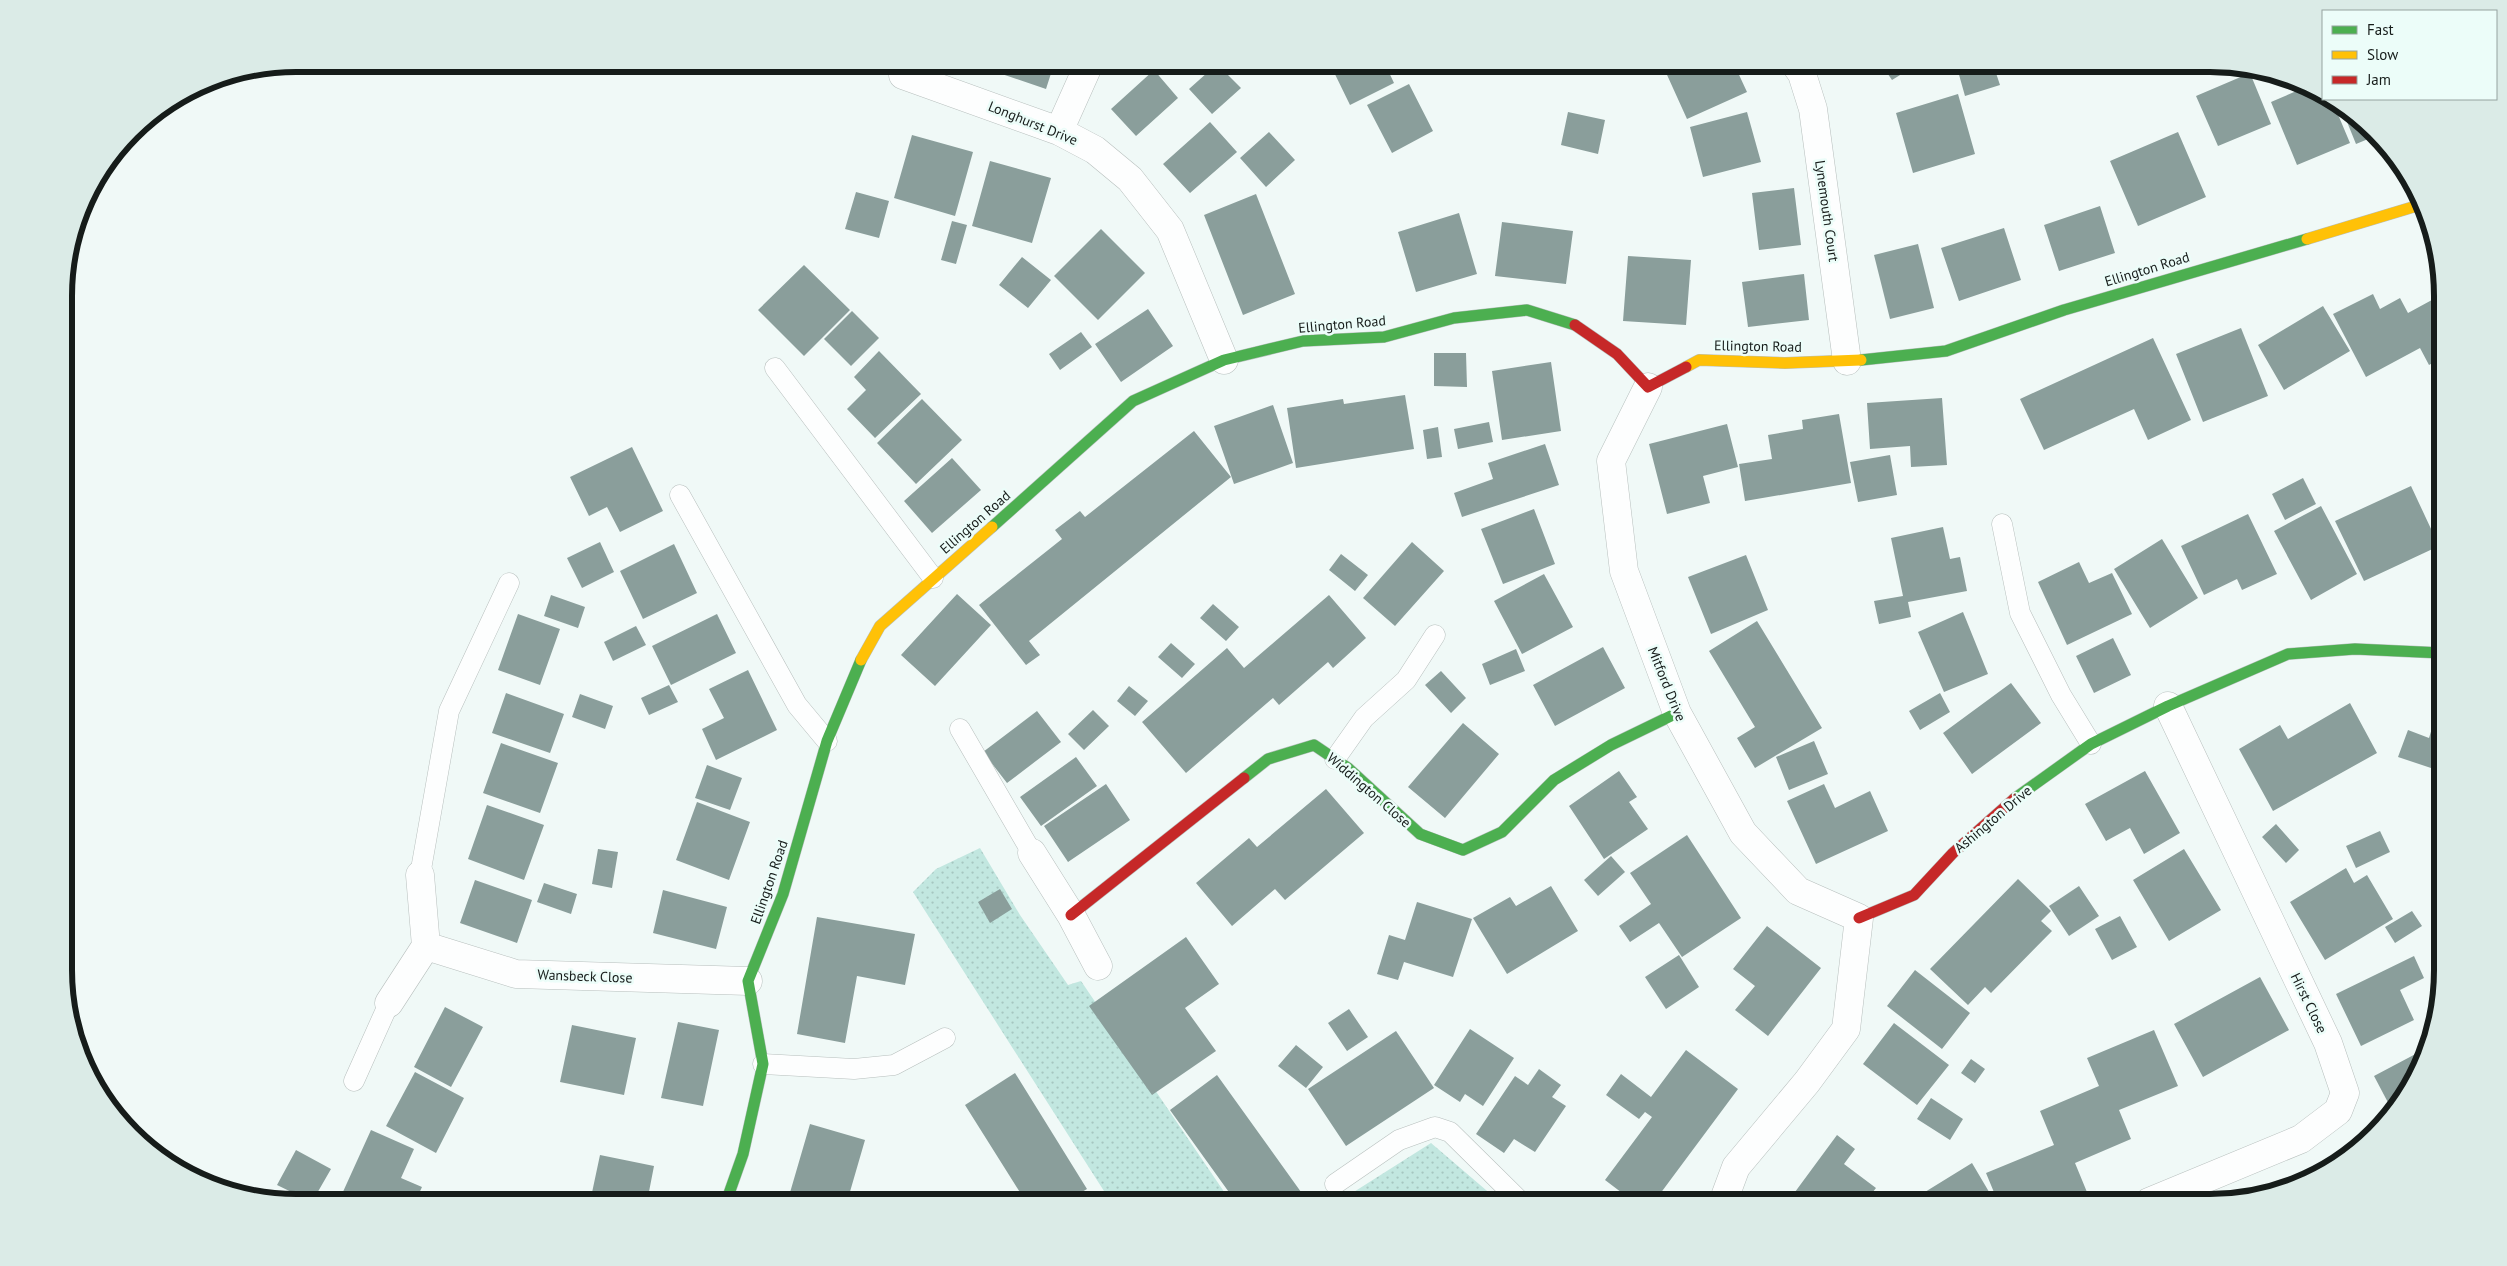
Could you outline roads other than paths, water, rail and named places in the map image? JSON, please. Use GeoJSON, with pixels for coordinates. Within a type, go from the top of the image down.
{"type":"FeatureCollection","features":[{"type":"Feature","properties":{"kind":"street"},"geometry":{"type":"LineString","coordinates":[[1058,131],[1085,72]]}},
{"type":"Feature","properties":{"kind":"street","name":"Lynemouth Court"},"geometry":{"type":"LineString","coordinates":[[1801,72],[1813,109],[1847,360]]}},
{"type":"Feature","properties":{"kind":"street","name":"Longhurst Drive"},"geometry":{"type":"LineString","coordinates":[[903,76],[1058,131],[1095,150],[1130,179],[1170,230],[1224,360]]}},
{"type":"Feature","properties":{"kind":"street","name":"Ellington Road"},"geometry":{"type":"LineString","coordinates":[[748,981],[783,894],[827,741],[855,672],[880,626],[1133,401],[1224,360],[1303,341],[1384,337],[1454,318],[1527,310],[1576,325],[1617,354],[1648,387],[1699,360],[1785,363],[1847,360],[1946,351],[2064,310],[2415,207]]}},
{"type":"Feature","properties":{"kind":"street","name":"Mitford Drive"},"geometry":{"type":"LineString","coordinates":[[1648,387],[1611,461],[1624,571],[1677,713],[1743,833],[1798,890],[1859,918]]}},
{"type":"Feature","properties":{"kind":"street","name":"Ashington Drive"},"geometry":{"type":"LineString","coordinates":[[1859,918],[1914,895],[1953,853],[2011,801],[2091,744],[2168,706],[2288,654],[2355,648],[2434,653]]}},
{"type":"Feature","properties":{"kind":"street","name":"Hirst Close"},"geometry":{"type":"LineString","coordinates":[[2167,1194],[2301,1139],[2338,1111],[2345,1092],[2328,1042],[2168,706]]}},
{"type":"Feature","properties":{"kind":"street","name":"Widdington Close"},"geometry":{"type":"LineString","coordinates":[[1072,915],[1268,759],[1314,745],[1335,759],[1420,834],[1463,850],[1502,832],[1554,780],[1611,745],[1677,713]]}},
{"type":"Feature","properties":{"kind":"street"},"geometry":{"type":"LineString","coordinates":[[1032,853],[1072,915],[1098,966]]}},
{"type":"Feature","properties":{"kind":"street"},"geometry":{"type":"LineString","coordinates":[[389,1003],[426,946],[420,875]]}},
{"type":"Feature","properties":{"kind":"street"},"geometry":{"type":"LineString","coordinates":[[1726,1194],[1736,1167],[1807,1082],[1846,1029],[1859,918]]}},
{"type":"Feature","properties":{"kind":"street","name":"Wansbeck Close"},"geometry":{"type":"LineString","coordinates":[[426,946],[516,974],[748,981]]}},
{"type":"Feature","properties":{"kind":"street"},"geometry":{"type":"LineString","coordinates":[[729,1194],[743,1154],[763,1064],[748,981]]}},
{"type":"Feature","properties":{"kind":"lane"},"geometry":{"type":"LineString","coordinates":[[775,368],[933,578]]}},
{"type":"Feature","properties":{"kind":"lane"},"geometry":{"type":"LineString","coordinates":[[680,494],[797,705],[827,741]]}},
{"type":"Feature","properties":{"kind":"lane"},"geometry":{"type":"LineString","coordinates":[[2002,524],[2020,613],[2060,694],[2091,744]]}},
{"type":"Feature","properties":{"kind":"lane"},"geometry":{"type":"LineString","coordinates":[[420,875],[449,711],[509,583]]}},
{"type":"Feature","properties":{"kind":"lane"},"geometry":{"type":"LineString","coordinates":[[1335,759],[1364,718],[1406,680],[1435,635]]}},
{"type":"Feature","properties":{"kind":"lane"},"geometry":{"type":"LineString","coordinates":[[960,729],[1032,853]]}},
{"type":"Feature","properties":{"kind":"lane"},"geometry":{"type":"LineString","coordinates":[[354,1081],[389,1003]]}},
{"type":"Feature","properties":{"kind":"lane"},"geometry":{"type":"LineString","coordinates":[[763,1064],[854,1069],[894,1065],[945,1038]]}},
{"type":"Feature","properties":{"kind":"lane"},"geometry":{"type":"LineString","coordinates":[[1335,1184],[1399,1140],[1435,1127],[1450,1132],[1513,1194]]}}]}
